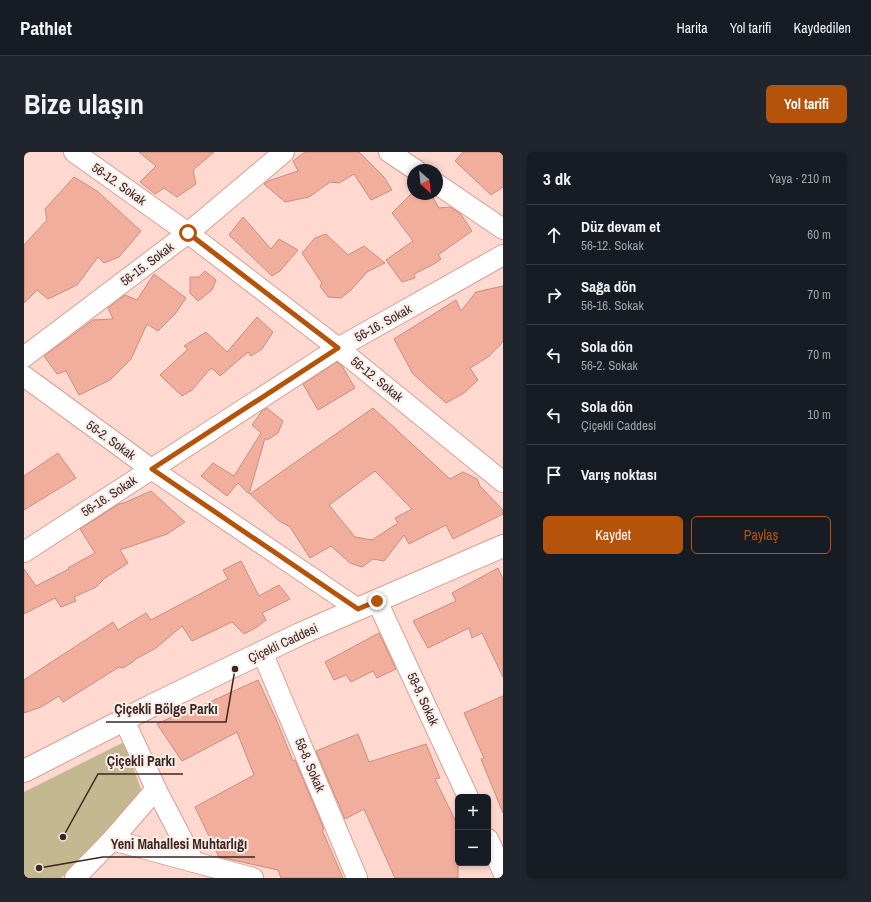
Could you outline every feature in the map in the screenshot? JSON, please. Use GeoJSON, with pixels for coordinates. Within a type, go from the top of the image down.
{"type":"FeatureCollection","features":[{"type":"Feature","properties":{"kind":"street","name":"56-12. Sokak"},"geometry":{"type":"LineString","coordinates":[[74,152],[188,233],[338,348],[503,482]]}},
{"type":"Feature","properties":{"kind":"street","name":"56-15. Sokak"},"geometry":{"type":"LineString","coordinates":[[24,357],[188,233],[284,152]]}},
{"type":"Feature","properties":{"kind":"street"},"geometry":{"type":"LineString","coordinates":[[390,152],[407,164]]}},
{"type":"Feature","properties":{"kind":"street"},"geometry":{"type":"LineString","coordinates":[[443,188],[503,229]]}},
{"type":"Feature","properties":{"kind":"street","name":"56-16. Sokak"},"geometry":{"type":"LineString","coordinates":[[24,552],[338,348],[503,255]]}},
{"type":"Feature","properties":{"kind":"street","name":"56-2. Sokak"},"geometry":{"type":"LineString","coordinates":[[24,376],[152,469],[367,605]]}},
{"type":"Feature","properties":{"kind":"street","name":"Çiçekli Caddesi"},"geometry":{"type":"LineString","coordinates":[[24,771],[124,720],[300,634],[503,546]]}},
{"type":"Feature","properties":{"kind":"street","name":"58-9. Sokak"},"geometry":{"type":"LineString","coordinates":[[367,605],[466,794]]}},
{"type":"Feature","properties":{"kind":"street","name":"58-8. Sokak"},"geometry":{"type":"LineString","coordinates":[[262,652],[357,878]]}},
{"type":"Feature","properties":{"kind":"street"},"geometry":{"type":"LineString","coordinates":[[124,720],[156,789],[194,862]]}},
{"type":"Feature","properties":{"kind":"street"},"geometry":{"type":"LineString","coordinates":[[75,878],[112,840],[156,789]]}},
{"type":"Feature","properties":{"kind":"street"},"geometry":{"type":"LineString","coordinates":[[112,840],[253,878]]}},
{"type":"Feature","properties":{"kind":"street"},"geometry":{"type":"LineString","coordinates":[[491,846],[503,872]]}},
{"type":"Feature","properties":{"kind":"shaded area"},"geometry":{"type":"Polygon","coordinates":[[[124,742],[143,795],[61,878],[24,878],[24,792],[124,742]]]}},
{"type":"Feature","properties":{"kind":"building"},"geometry":{"type":"Polygon","coordinates":[[[139,152],[214,152],[193,170],[196,184],[177,197],[164,188],[155,194],[140,182],[156,166],[139,152]]]}},
{"type":"Feature","properties":{"kind":"building"},"geometry":{"type":"Polygon","coordinates":[[[305,152],[359,152],[384,177],[392,190],[371,200],[354,174],[339,183],[330,182],[309,197],[285,202],[264,184],[268,181],[298,171],[293,161],[305,152]]]}},
{"type":"Feature","properties":{"kind":"building"},"geometry":{"type":"Polygon","coordinates":[[[463,152],[503,152],[503,187],[491,195],[455,161],[463,152]]]}},
{"type":"Feature","properties":{"kind":"building"},"geometry":{"type":"Polygon","coordinates":[[[74,177],[97,191],[141,231],[119,257],[104,263],[98,257],[77,285],[48,299],[37,290],[24,303],[24,245],[47,220],[45,209],[74,177]]]}},
{"type":"Feature","properties":{"kind":"building"},"geometry":{"type":"Polygon","coordinates":[[[407,198],[407,200],[434,200],[439,208],[450,207],[460,213],[472,231],[438,255],[441,259],[414,274],[415,278],[402,282],[386,260],[413,241],[392,213],[407,198]]]}},
{"type":"Feature","properties":{"kind":"building"},"geometry":{"type":"Polygon","coordinates":[[[243,217],[271,249],[279,239],[298,250],[280,271],[272,276],[229,235],[243,217]]]}},
{"type":"Feature","properties":{"kind":"building"},"geometry":{"type":"Polygon","coordinates":[[[326,234],[348,255],[364,246],[385,263],[367,272],[351,290],[341,298],[328,297],[320,286],[322,283],[302,253],[315,238],[326,234]]]}},
{"type":"Feature","properties":{"kind":"building"},"geometry":{"type":"Polygon","coordinates":[[[205,271],[216,280],[212,290],[198,301],[190,293],[190,277],[199,277],[205,271]]]}},
{"type":"Feature","properties":{"kind":"building"},"geometry":{"type":"Polygon","coordinates":[[[154,274],[186,298],[175,314],[158,331],[147,324],[131,359],[110,380],[79,395],[66,371],[57,374],[44,356],[93,320],[113,319],[108,308],[125,295],[137,300],[154,274]]]}},
{"type":"Feature","properties":{"kind":"building"},"geometry":{"type":"Polygon","coordinates":[[[503,286],[503,342],[488,357],[470,368],[478,380],[464,393],[446,403],[413,374],[394,339],[456,300],[461,311],[476,292],[503,286]]]}},
{"type":"Feature","properties":{"kind":"building"},"geometry":{"type":"Polygon","coordinates":[[[257,317],[273,332],[262,349],[251,356],[248,352],[220,376],[213,369],[210,369],[192,390],[182,396],[160,375],[188,349],[184,346],[206,332],[227,352],[257,317]]]}},
{"type":"Feature","properties":{"kind":"building"},"geometry":{"type":"Polygon","coordinates":[[[337,362],[342,366],[355,388],[318,410],[303,384],[337,362]]]}},
{"type":"Feature","properties":{"kind":"building"},"geometry":{"type":"Polygon","coordinates":[[[267,408],[283,421],[278,433],[267,440],[265,438],[249,494],[238,483],[227,496],[201,476],[213,463],[234,476],[261,433],[252,425],[262,411],[267,408]]]}},
{"type":"Feature","properties":{"kind":"building"},"geometry":{"type":"Polygon","coordinates":[[[373,408],[450,479],[463,472],[477,479],[480,486],[503,510],[503,514],[453,539],[446,525],[409,544],[404,535],[384,561],[373,559],[362,567],[350,563],[331,546],[310,558],[290,527],[279,521],[250,494],[373,408]],[[375,471],[329,505],[355,537],[372,540],[398,523],[395,518],[412,509],[375,471]]]}},
{"type":"Feature","properties":{"kind":"building"},"geometry":{"type":"Polygon","coordinates":[[[58,453],[76,478],[24,510],[24,476],[58,453]]]}},
{"type":"Feature","properties":{"kind":"building"},"geometry":{"type":"Polygon","coordinates":[[[151,491],[185,522],[167,534],[120,550],[128,563],[105,578],[96,587],[74,597],[76,601],[61,607],[55,598],[24,614],[24,569],[36,586],[69,569],[68,568],[95,553],[80,529],[119,504],[151,491]]]}},
{"type":"Feature","properties":{"kind":"building"},"geometry":{"type":"Polygon","coordinates":[[[241,561],[259,596],[279,585],[290,599],[262,613],[266,620],[257,627],[244,634],[232,622],[192,641],[182,626],[156,648],[123,668],[119,667],[63,702],[59,696],[41,707],[24,713],[24,680],[113,622],[118,630],[146,613],[151,620],[228,579],[223,570],[241,561]]]}},
{"type":"Feature","properties":{"kind":"building"},"geometry":{"type":"Polygon","coordinates":[[[498,568],[503,579],[503,677],[482,633],[472,638],[469,628],[428,648],[413,621],[456,601],[452,593],[498,568]]]}},
{"type":"Feature","properties":{"kind":"building"},"geometry":{"type":"Polygon","coordinates":[[[379,633],[396,669],[377,678],[373,671],[351,682],[346,675],[334,680],[325,662],[379,633]]]}},
{"type":"Feature","properties":{"kind":"building"},"geometry":{"type":"Polygon","coordinates":[[[258,680],[293,761],[295,760],[324,829],[322,830],[343,878],[281,878],[278,870],[219,857],[195,807],[254,775],[237,732],[182,761],[157,724],[189,709],[190,711],[258,680]]]}},
{"type":"Feature","properties":{"kind":"building"},"geometry":{"type":"Polygon","coordinates":[[[503,696],[503,813],[481,759],[484,758],[464,713],[503,696]]]}},
{"type":"Feature","properties":{"kind":"building"},"geometry":{"type":"Polygon","coordinates":[[[358,734],[369,762],[426,744],[440,778],[435,779],[455,820],[455,866],[458,866],[458,878],[395,878],[364,809],[345,819],[316,751],[358,734]]]}},
{"type":"Feature","properties":{"kind":"place","name":"Çiçekli Bölge Parkı"},"geometry":{"type":"Point","coordinates":[235,669]}},
{"type":"Feature","properties":{"kind":"place","name":"Çiçekli Parkı"},"geometry":{"type":"Point","coordinates":[63,837]}},
{"type":"Feature","properties":{"kind":"place","name":"Yeni Mahallesi Muhtarlığı"},"geometry":{"type":"Point","coordinates":[39,868]}},
{"type":"Feature","properties":{"kind":"route"},"geometry":{"type":"LineString","coordinates":[[188,233],[338,348],[152,469],[358,609],[377,601]]}}]}
